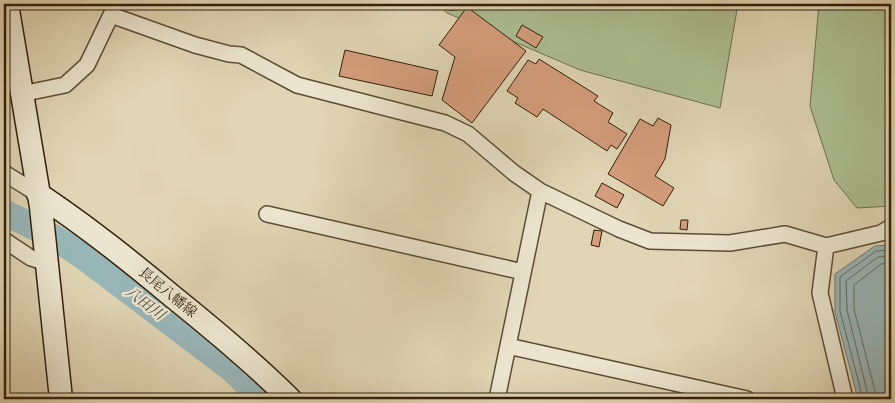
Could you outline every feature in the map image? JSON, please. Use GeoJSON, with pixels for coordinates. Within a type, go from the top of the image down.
{"type":"FeatureCollection","features":[{"type":"Feature","properties":{"kind":"main road"},"geometry":{"type":"LineString","coordinates":[[7,4],[10,68],[21,94],[40,200],[61,399]]}},
{"type":"Feature","properties":{"kind":"main road","name":"長尾八幡線"},"geometry":{"type":"LineString","coordinates":[[40,200],[83,224],[151,278],[233,345],[290,399]]}},
{"type":"Feature","properties":{"kind":"street"},"geometry":{"type":"LineString","coordinates":[[21,94],[65,85],[87,65],[111,15],[195,45],[229,54],[241,55],[297,85],[446,123],[468,134],[514,174],[540,191],[619,229],[650,240],[730,243],[785,234],[826,246],[881,233],[891,228]]}},
{"type":"Feature","properties":{"kind":"street"},"geometry":{"type":"LineString","coordinates":[[4,173],[40,200]]}},
{"type":"Feature","properties":{"kind":"street"},"geometry":{"type":"LineString","coordinates":[[497,399],[540,191]]}},
{"type":"Feature","properties":{"kind":"street"},"geometry":{"type":"LineString","coordinates":[[267,214],[523,272]]}},
{"type":"Feature","properties":{"kind":"street"},"geometry":{"type":"LineString","coordinates":[[4,240],[31,258],[46,261]]}},
{"type":"Feature","properties":{"kind":"street"},"geometry":{"type":"LineString","coordinates":[[826,246],[820,293],[844,399]]}},
{"type":"Feature","properties":{"kind":"street"},"geometry":{"type":"LineString","coordinates":[[508,346],[747,399]]}},
{"type":"Feature","properties":{"kind":"green space"},"geometry":{"type":"Polygon","coordinates":[[[437,4],[738,4],[720,108],[580,70],[447,13],[437,4]]]}},
{"type":"Feature","properties":{"kind":"green space"},"geometry":{"type":"Polygon","coordinates":[[[819,4],[891,4],[891,206],[857,208],[834,180],[810,106],[819,4]]]}},
{"type":"Feature","properties":{"kind":"water"},"geometry":{"type":"Polygon","coordinates":[[[891,245],[891,399],[858,399],[835,312],[835,274],[875,246],[891,245]]]}},
{"type":"Feature","properties":{"kind":"building"},"geometry":{"type":"Polygon","coordinates":[[[449,4],[457,4],[457,10],[449,10],[449,4]]]}},
{"type":"Feature","properties":{"kind":"building"},"geometry":{"type":"Polygon","coordinates":[[[467,7],[526,51],[472,123],[442,100],[455,57],[439,45],[467,7]]]}},
{"type":"Feature","properties":{"kind":"building"},"geometry":{"type":"Polygon","coordinates":[[[522,25],[543,37],[536,48],[516,36],[522,25]]]}},
{"type":"Feature","properties":{"kind":"building"},"geometry":{"type":"Polygon","coordinates":[[[345,50],[438,71],[432,96],[339,76],[345,50]]]}},
{"type":"Feature","properties":{"kind":"building"},"geometry":{"type":"Polygon","coordinates":[[[539,59],[598,96],[594,101],[613,113],[608,122],[627,134],[617,149],[611,145],[607,151],[543,109],[537,117],[515,103],[518,98],[507,91],[528,60],[536,64],[539,59]]]}},
{"type":"Feature","properties":{"kind":"building"},"geometry":{"type":"Polygon","coordinates":[[[658,118],[671,125],[665,159],[655,176],[674,188],[663,206],[608,174],[640,119],[653,126],[658,118]]]}},
{"type":"Feature","properties":{"kind":"building"},"geometry":{"type":"Polygon","coordinates":[[[602,183],[624,195],[617,208],[595,196],[602,183]]]}},
{"type":"Feature","properties":{"kind":"building"},"geometry":{"type":"Polygon","coordinates":[[[681,220],[688,220],[687,230],[680,229],[681,220]]]}},
{"type":"Feature","properties":{"kind":"building"},"geometry":{"type":"Polygon","coordinates":[[[594,230],[602,231],[599,247],[591,245],[594,230]]]}},
{"type":"Feature","properties":{"kind":"waterway","name":"八田川"},"geometry":{"type":"LineString","coordinates":[[4,212],[55,238],[81,255],[234,371],[262,399]]}}]}
